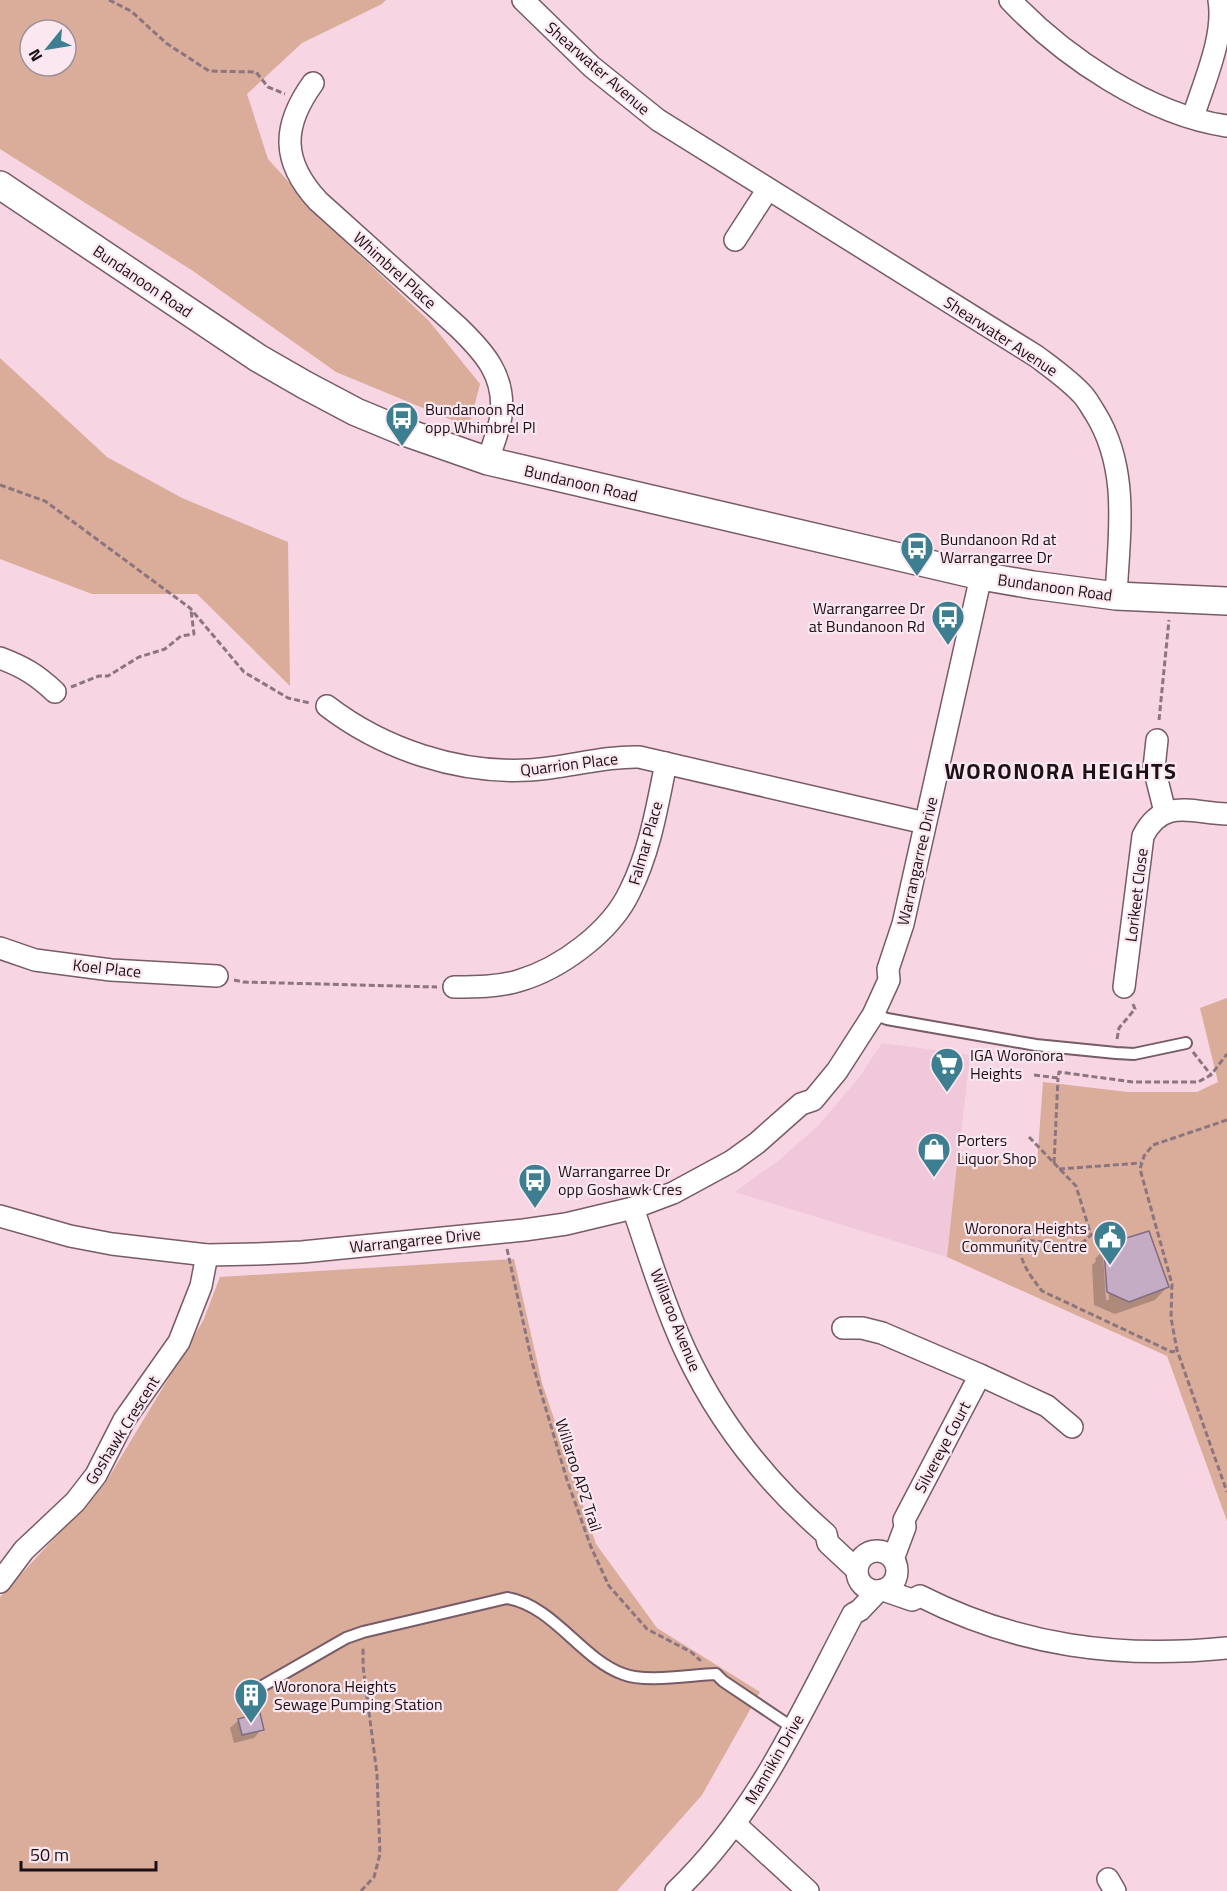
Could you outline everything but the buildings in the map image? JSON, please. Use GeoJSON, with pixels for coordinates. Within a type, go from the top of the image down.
{"type":"FeatureCollection","features":[{"type":"Feature","properties":{"kind":"street","name":"Shearwater Avenue"},"geometry":{"type":"LineString","coordinates":[[523,0],[561,39],[625,95],[658,120],[1036,356],[1063,376],[1084,396],[1102,424],[1119,476],[1121,505],[1116,596]]}},
{"type":"Feature","properties":{"kind":"street"},"geometry":{"type":"LineString","coordinates":[[1010,0],[1052,40],[1082,63],[1165,107],[1227,126]]}},
{"type":"Feature","properties":{"kind":"street"},"geometry":{"type":"LineString","coordinates":[[1193,117],[1217,38],[1221,12],[1219,0]]}},
{"type":"Feature","properties":{"kind":"street","name":"Whimbrel Place"},"geometry":{"type":"LineString","coordinates":[[307,91],[294,114],[290,143],[297,174],[306,189],[458,327],[490,361],[501,398],[501,416],[488,461]]}},
{"type":"Feature","properties":{"kind":"street","name":"Bundanoon Road"},"geometry":{"type":"LineString","coordinates":[[0,185],[258,358],[305,385],[356,412],[402,431],[488,461],[981,576],[1116,596],[1227,601]]}},
{"type":"Feature","properties":{"kind":"street"},"geometry":{"type":"LineString","coordinates":[[735,240],[768,189]]}},
{"type":"Feature","properties":{"kind":"street","name":"Warrangarree Drive"},"geometry":{"type":"LineString","coordinates":[[0,1216],[70,1236],[147,1249],[207,1255],[302,1252],[566,1224],[633,1208],[673,1193],[732,1161],[764,1137],[801,1104],[805,1092],[869,1012],[880,976],[888,969],[903,924],[981,576]]}},
{"type":"Feature","properties":{"kind":"street"},"geometry":{"type":"LineString","coordinates":[[0,658],[18,664],[38,675],[55,692]]}},
{"type":"Feature","properties":{"kind":"street","name":"Quarrion Place"},"geometry":{"type":"LineString","coordinates":[[327,706],[372,736],[431,758],[463,765],[502,770],[529,770],[618,757],[639,757],[925,823]]}},
{"type":"Feature","properties":{"kind":"street"},"geometry":{"type":"LineString","coordinates":[[1156,740],[1154,768],[1165,812],[1190,810],[1227,814]]}},
{"type":"Feature","properties":{"kind":"street","name":"Falmar Place"},"geometry":{"type":"LineString","coordinates":[[454,987],[499,985],[518,981],[557,964],[578,951],[596,934],[629,894],[641,867],[666,763]]}},
{"type":"Feature","properties":{"kind":"street","name":"Lorikeet Close"},"geometry":{"type":"LineString","coordinates":[[1124,987],[1143,836],[1148,827],[1165,812]]}},
{"type":"Feature","properties":{"kind":"street","name":"Koel Place"},"geometry":{"type":"LineString","coordinates":[[0,948],[35,960],[78,966],[217,976]]}},
{"type":"Feature","properties":{"kind":"street","name":"Willaroo Avenue"},"geometry":{"type":"LineString","coordinates":[[633,1208],[674,1323],[689,1358],[737,1439],[787,1498],[826,1534],[828,1543],[869,1583],[912,1600],[920,1596]]}},
{"type":"Feature","properties":{"kind":"street","name":"Goshawk Crescent"},"geometry":{"type":"LineString","coordinates":[[0,1582],[24,1550],[75,1502],[96,1475],[124,1420],[179,1342],[201,1286],[207,1255]]}},
{"type":"Feature","properties":{"kind":"street"},"geometry":{"type":"LineString","coordinates":[[843,1328],[862,1328],[882,1333],[980,1375],[1047,1406],[1060,1415],[1072,1428]]}},
{"type":"Feature","properties":{"kind":"street","name":"Silvereye Court"},"geometry":{"type":"LineString","coordinates":[[884,1558],[905,1527],[904,1520],[980,1375]]}},
{"type":"Feature","properties":{"kind":"street","name":"Willaroo Avenue"},"geometry":{"type":"LineString","coordinates":[[826,1534],[834,1533],[884,1558],[918,1586],[920,1596]]}},
{"type":"Feature","properties":{"kind":"street"},"geometry":{"type":"LineString","coordinates":[[862,1558],[884,1558],[895,1579],[869,1583],[862,1558]]}},
{"type":"Feature","properties":{"kind":"street","name":"Mannikin Drive"},"geometry":{"type":"LineString","coordinates":[[676,1891],[736,1825],[776,1763],[853,1614],[851,1604],[869,1583]]}},
{"type":"Feature","properties":{"kind":"street","name":"Willaroo Avenue"},"geometry":{"type":"LineString","coordinates":[[920,1596],[964,1617],[1003,1631],[1068,1646],[1132,1652],[1227,1648]]}},
{"type":"Feature","properties":{"kind":"street"},"geometry":{"type":"LineString","coordinates":[[736,1825],[808,1891]]}},
{"type":"Feature","properties":{"kind":"lane"},"geometry":{"type":"LineString","coordinates":[[869,1012],[895,1021],[1036,1045],[1116,1053],[1134,1054],[1186,1043]]}},
{"type":"Feature","properties":{"kind":"lane"},"geometry":{"type":"LineString","coordinates":[[245,1696],[346,1638],[507,1598],[518,1600],[536,1609],[612,1670],[626,1676],[641,1678],[716,1674],[794,1728]]}},
{"type":"Feature","properties":{"kind":"path"},"geometry":{"type":"LineString","coordinates":[[109,0],[131,11],[166,43],[209,70],[256,72],[268,87],[307,91]]}},
{"type":"Feature","properties":{"kind":"path"},"geometry":{"type":"LineString","coordinates":[[0,485],[45,501],[190,608],[243,672],[288,698],[327,706]]}},
{"type":"Feature","properties":{"kind":"path"},"geometry":{"type":"LineString","coordinates":[[55,692],[99,676],[108,676],[139,657],[165,650],[181,636],[194,634],[190,608]]}},
{"type":"Feature","properties":{"kind":"path"},"geometry":{"type":"LineString","coordinates":[[1156,740],[1169,620]]}},
{"type":"Feature","properties":{"kind":"path"},"geometry":{"type":"LineString","coordinates":[[217,976],[243,982],[454,987]]}},
{"type":"Feature","properties":{"kind":"path"},"geometry":{"type":"LineString","coordinates":[[1116,1053],[1119,1028],[1135,1009],[1124,987]]}},
{"type":"Feature","properties":{"kind":"path"},"geometry":{"type":"LineString","coordinates":[[1186,1043],[1211,1075]]}},
{"type":"Feature","properties":{"kind":"path"},"geometry":{"type":"LineString","coordinates":[[1054,1164],[1059,1072],[1133,1082],[1198,1082],[1211,1075],[1227,1054]]}},
{"type":"Feature","properties":{"kind":"path"},"geometry":{"type":"LineString","coordinates":[[1034,1075],[1058,1078]]}},
{"type":"Feature","properties":{"kind":"path"},"geometry":{"type":"LineString","coordinates":[[1227,1120],[1153,1145],[1144,1156],[1140,1169],[1172,1284],[1171,1317],[1178,1350],[1227,1492]]}},
{"type":"Feature","properties":{"kind":"path"},"geometry":{"type":"LineString","coordinates":[[1029,1137],[1076,1186],[1090,1235],[1079,1246],[1018,1239],[1019,1256],[1030,1275],[1042,1291],[1172,1352],[1178,1350]]}},
{"type":"Feature","properties":{"kind":"path"},"geometry":{"type":"LineString","coordinates":[[1059,1169],[1142,1163]]}},
{"type":"Feature","properties":{"kind":"path","name":"Willaroo APZ Trail"},"geometry":{"type":"LineString","coordinates":[[502,1232],[540,1392],[567,1480],[595,1557],[609,1586],[647,1629],[691,1652],[716,1674]]}},
{"type":"Feature","properties":{"kind":"path"},"geometry":{"type":"LineString","coordinates":[[361,1891],[374,1877],[380,1854],[377,1774],[363,1666],[363,1632]]}},
{"type":"Feature","properties":{"kind":"shaded area"},"geometry":{"type":"Polygon","coordinates":[[[0,0],[386,0],[302,43],[247,94],[268,159],[325,222],[429,321],[480,384],[469,427],[336,372],[193,271],[0,149],[0,0]]]}},
{"type":"Feature","properties":{"kind":"shaded area"},"geometry":{"type":"Polygon","coordinates":[[[0,358],[107,457],[182,498],[288,542],[290,686],[197,594],[92,594],[0,559],[0,358]]]}},
{"type":"Feature","properties":{"kind":"shaded area"},"geometry":{"type":"Polygon","coordinates":[[[1227,998],[1227,1521],[1167,1356],[947,1257],[958,1155],[1037,1165],[1043,1082],[1128,1092],[1197,1092],[1218,1082],[1200,1008],[1227,998]]]}},
{"type":"Feature","properties":{"kind":"shaded area"},"geometry":{"type":"Polygon","coordinates":[[[882,1043],[970,1055],[947,1257],[735,1192],[779,1160],[818,1126],[860,1076],[882,1043]]]}},
{"type":"Feature","properties":{"kind":"shaded area"},"geometry":{"type":"Polygon","coordinates":[[[514,1259],[542,1383],[596,1544],[657,1628],[760,1692],[702,1795],[617,1891],[0,1891],[0,1597],[106,1482],[203,1321],[220,1277],[514,1259]]]}},
{"type":"Feature","properties":{"kind":"place","name":"Bundanoon Rd opp Whimbrel Pl"},"geometry":{"type":"Point","coordinates":[402,447]}},
{"type":"Feature","properties":{"kind":"place","name":"Bundanoon Rd at Warrangarree Dr"},"geometry":{"type":"Point","coordinates":[917,577]}},
{"type":"Feature","properties":{"kind":"place","name":"Warrangarree Dr at Bundanoon Rd"},"geometry":{"type":"Point","coordinates":[948,646]}},
{"type":"Feature","properties":{"kind":"place","name":"IGA Woronora Heights"},"geometry":{"type":"Point","coordinates":[947,1093]}},
{"type":"Feature","properties":{"kind":"place","name":"Porters Liquor Shop"},"geometry":{"type":"Point","coordinates":[934,1178]}},
{"type":"Feature","properties":{"kind":"place","name":"Warrangarree Dr opp Goshawk Cres"},"geometry":{"type":"Point","coordinates":[535,1209]}},
{"type":"Feature","properties":{"kind":"place","name":"Woronora Heights Community Centre"},"geometry":{"type":"Point","coordinates":[1110,1266]}},
{"type":"Feature","properties":{"kind":"place","name":"Woronora Heights Sewage Pumping Station"},"geometry":{"type":"Point","coordinates":[251,1724]}},
{"type":"Feature","properties":{"kind":"district","name":"WORONORA HEIGHTS"},"geometry":{"type":"Point","coordinates":[1061,771]}}]}
